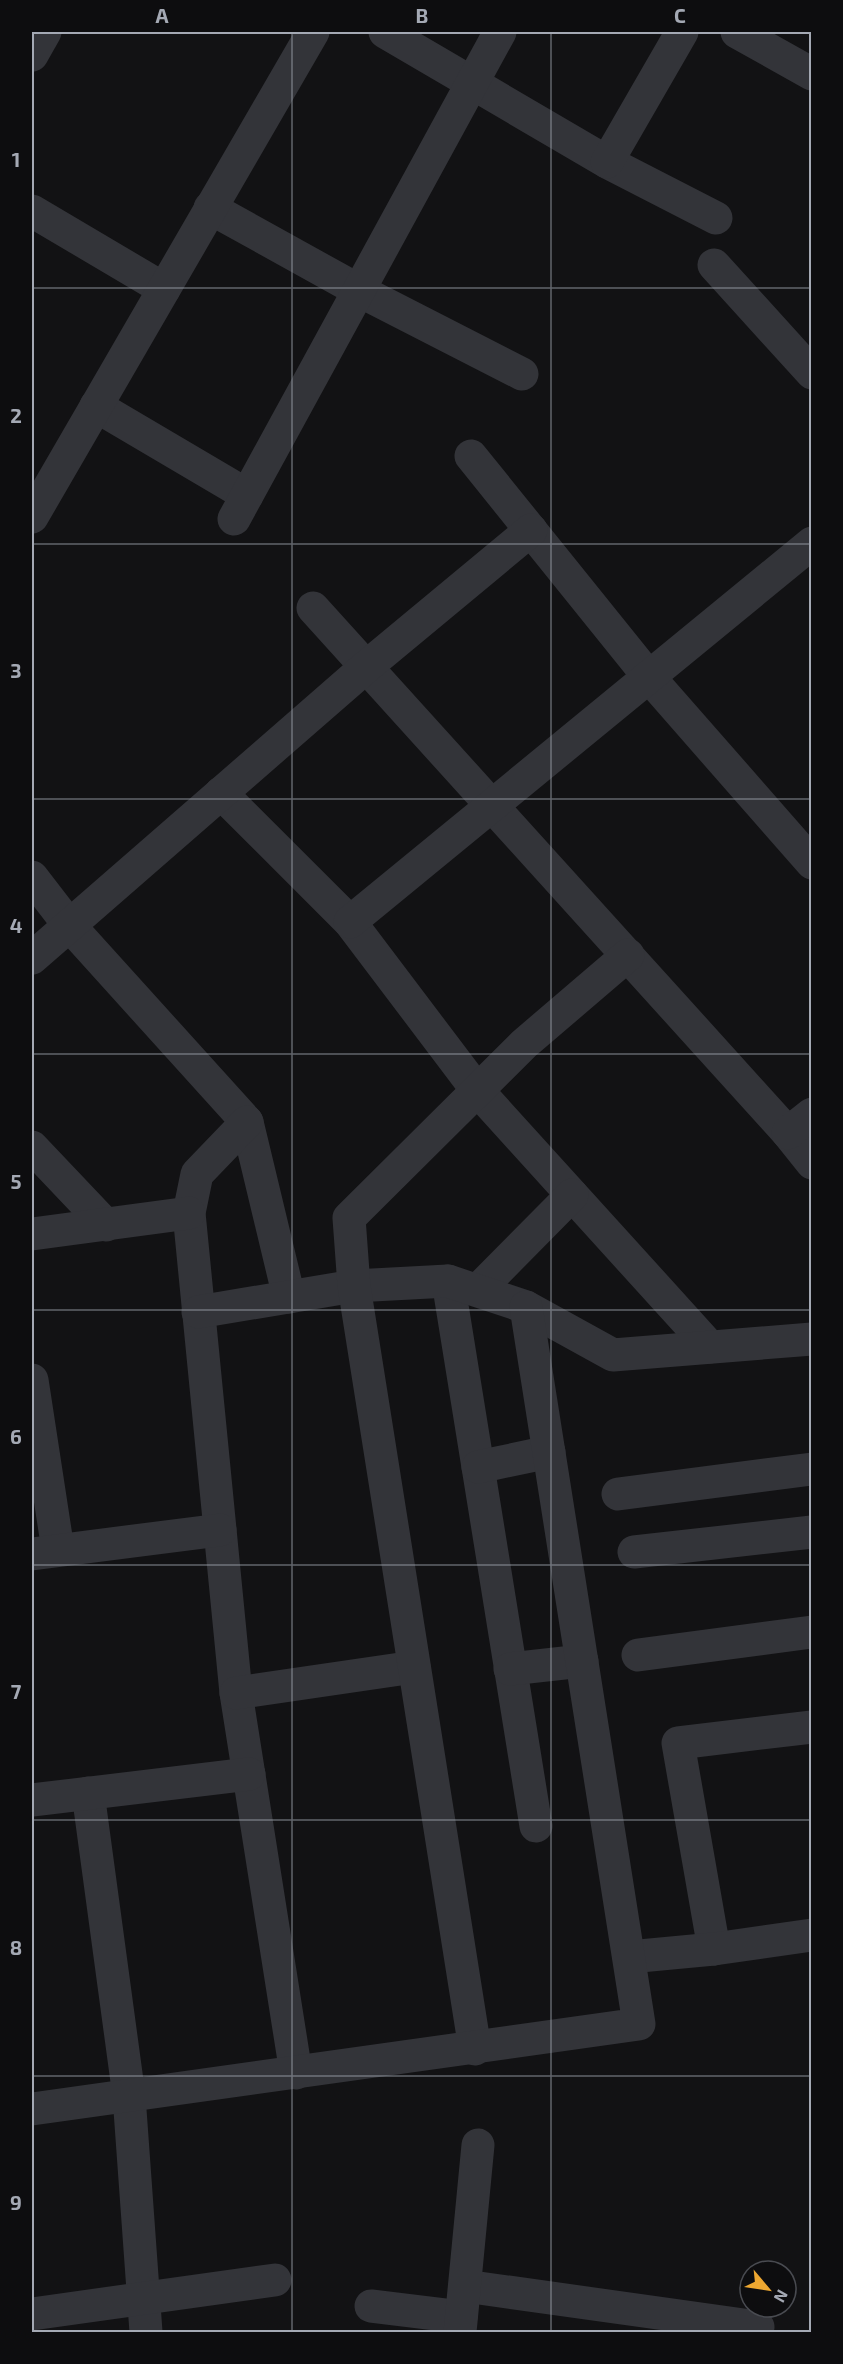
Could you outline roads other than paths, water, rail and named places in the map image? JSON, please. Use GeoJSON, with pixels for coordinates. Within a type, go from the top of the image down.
{"type":"FeatureCollection","features":[{"type":"Feature","properties":{"kind":"street"},"geometry":{"type":"LineString","coordinates":[[32,55],[45,32]]}},
{"type":"Feature","properties":{"kind":"street"},"geometry":{"type":"LineString","coordinates":[[32,517],[313,32]]}},
{"type":"Feature","properties":{"kind":"street"},"geometry":{"type":"LineString","coordinates":[[385,32],[607,162],[716,218]]}},
{"type":"Feature","properties":{"kind":"street"},"geometry":{"type":"LineString","coordinates":[[96,406],[240,507],[500,32]]}},
{"type":"Feature","properties":{"kind":"street"},"geometry":{"type":"LineString","coordinates":[[607,162],[682,32]]}},
{"type":"Feature","properties":{"kind":"street"},"geometry":{"type":"LineString","coordinates":[[737,32],[812,74]]}},
{"type":"Feature","properties":{"kind":"street"},"geometry":{"type":"LineString","coordinates":[[210,208],[358,290],[522,374]]}},
{"type":"Feature","properties":{"kind":"street"},"geometry":{"type":"LineString","coordinates":[[32,211],[164,289]]}},
{"type":"Feature","properties":{"kind":"street"},"geometry":{"type":"LineString","coordinates":[[714,265],[812,373]]}},
{"type":"Feature","properties":{"kind":"street"},"geometry":{"type":"LineString","coordinates":[[471,456],[649,677],[812,862]]}},
{"type":"Feature","properties":{"kind":"street"},"geometry":{"type":"LineString","coordinates":[[32,958],[366,667],[531,530]]}},
{"type":"Feature","properties":{"kind":"street"},"geometry":{"type":"LineString","coordinates":[[350,922],[810,547]]}},
{"type":"Feature","properties":{"kind":"street"},"geometry":{"type":"LineString","coordinates":[[313,608],[628,955],[800,1123],[812,1163]]}},
{"type":"Feature","properties":{"kind":"street"},"geometry":{"type":"LineString","coordinates":[[220,793],[350,922],[477,1090],[710,1347]]}},
{"type":"Feature","properties":{"kind":"street"},"geometry":{"type":"LineString","coordinates":[[32,877],[69,925],[247,1122],[289,1297]]}},
{"type":"Feature","properties":{"kind":"street"},"geometry":{"type":"LineString","coordinates":[[475,2049],[354,1286],[349,1218],[524,1044],[628,955]]}},
{"type":"Feature","properties":{"kind":"street"},"geometry":{"type":"LineString","coordinates":[[247,1122],[197,1174],[189,1213],[236,1693],[296,2073]]}},
{"type":"Feature","properties":{"kind":"street"},"geometry":{"type":"LineString","coordinates":[[32,1147],[106,1225]]}},
{"type":"Feature","properties":{"kind":"street"},"geometry":{"type":"LineString","coordinates":[[479,1289],[572,1195]]}},
{"type":"Feature","properties":{"kind":"street"},"geometry":{"type":"LineString","coordinates":[[32,1234],[189,1213]]}},
{"type":"Feature","properties":{"kind":"street"},"geometry":{"type":"LineString","coordinates":[[448,1281],[536,1826]]}},
{"type":"Feature","properties":{"kind":"street"},"geometry":{"type":"LineString","coordinates":[[198,1312],[354,1286],[448,1281],[479,1289],[526,1307],[613,1355],[812,1339]]}},
{"type":"Feature","properties":{"kind":"street"},"geometry":{"type":"LineString","coordinates":[[32,2109],[475,2049],[639,2024],[526,1307]]}},
{"type":"Feature","properties":{"kind":"street"},"geometry":{"type":"LineString","coordinates":[[32,1380],[45,1552],[220,1530]]}},
{"type":"Feature","properties":{"kind":"street"},"geometry":{"type":"LineString","coordinates":[[478,1467],[549,1452]]}},
{"type":"Feature","properties":{"kind":"street"},"geometry":{"type":"LineString","coordinates":[[618,1494],[812,1469]]}},
{"type":"Feature","properties":{"kind":"street"},"geometry":{"type":"LineString","coordinates":[[634,1552],[812,1532]]}},
{"type":"Feature","properties":{"kind":"street"},"geometry":{"type":"LineString","coordinates":[[638,1655],[812,1632]]}},
{"type":"Feature","properties":{"kind":"street"},"geometry":{"type":"LineString","coordinates":[[510,1669],[582,1661]]}},
{"type":"Feature","properties":{"kind":"street"},"geometry":{"type":"LineString","coordinates":[[236,1693],[414,1668]]}},
{"type":"Feature","properties":{"kind":"street"},"geometry":{"type":"LineString","coordinates":[[714,1949],[678,1743],[812,1727]]}},
{"type":"Feature","properties":{"kind":"street"},"geometry":{"type":"LineString","coordinates":[[32,1800],[249,1774]]}},
{"type":"Feature","properties":{"kind":"street"},"geometry":{"type":"LineString","coordinates":[[88,1793],[129,2096],[146,2332]]}},
{"type":"Feature","properties":{"kind":"street"},"geometry":{"type":"LineString","coordinates":[[628,1957],[714,1949],[812,1935]]}},
{"type":"Feature","properties":{"kind":"street"},"geometry":{"type":"LineString","coordinates":[[462,2312],[478,2145]]}},
{"type":"Feature","properties":{"kind":"street"},"geometry":{"type":"LineString","coordinates":[[32,2314],[275,2280]]}},
{"type":"Feature","properties":{"kind":"street"},"geometry":{"type":"LineString","coordinates":[[371,2306],[758,2327]]}}]}
